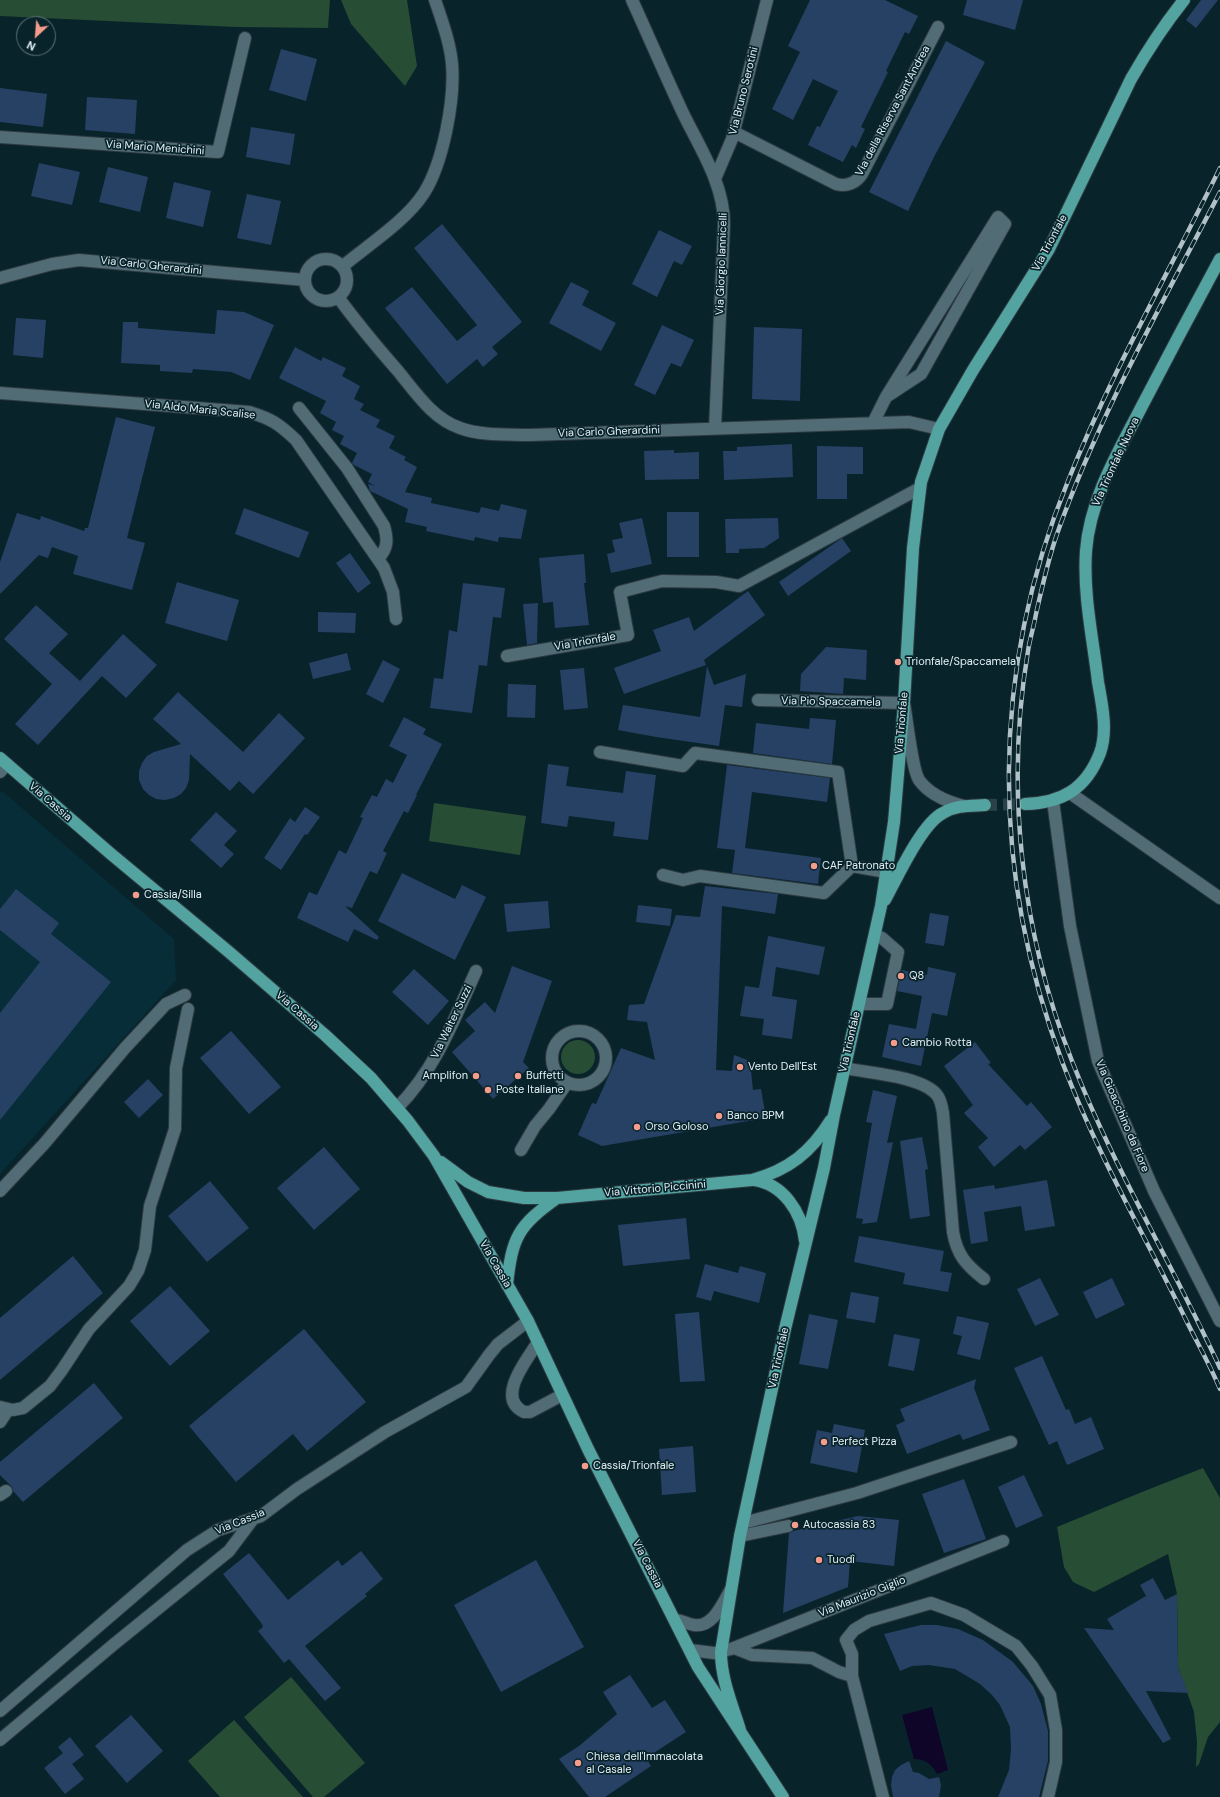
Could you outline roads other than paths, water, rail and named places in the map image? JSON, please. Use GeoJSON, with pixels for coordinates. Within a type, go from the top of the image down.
{"type":"FeatureCollection","features":[{"type":"Feature","properties":{"kind":"main road","name":"Via Trionfale"},"geometry":{"type":"LineString","coordinates":[[740,1730],[724,1681],[721,1665],[721,1652],[740,1536],[824,1168],[844,1068],[881,906],[894,822],[904,703],[913,548],[920,488],[939,429],[973,370],[1049,249],[1131,79],[1160,30],[1184,0]]}},
{"type":"Feature","properties":{"kind":"main road","name":"Via Trionfale Nuova"},"geometry":{"type":"LineString","coordinates":[[1025,804],[1045,803],[1070,793],[1087,777],[1101,751],[1104,721],[1085,577],[1086,550],[1093,515],[1099,495],[1122,445],[1220,258]]}},
{"type":"Feature","properties":{"kind":"main road","name":"Via Cassia"},"geometry":{"type":"LineString","coordinates":[[2,765],[229,952],[325,1035],[363,1070],[398,1108],[434,1156],[528,1321],[588,1449],[690,1650],[715,1694],[783,1797]]}},
{"type":"Feature","properties":{"kind":"main road"},"geometry":{"type":"LineString","coordinates":[[881,906],[928,826],[942,813],[956,807],[985,806]]}},
{"type":"Feature","properties":{"kind":"main road","name":"Via Vittorio Piccinini"},"geometry":{"type":"LineString","coordinates":[[434,1156],[456,1174],[488,1192],[516,1198],[557,1198],[752,1180],[776,1172],[795,1161],[815,1143],[834,1115]]}},
{"type":"Feature","properties":{"kind":"main road","name":"Via Vittorio Piccinini"},"geometry":{"type":"LineString","coordinates":[[752,1180],[773,1186],[787,1198],[802,1227],[805,1246]]}},
{"type":"Feature","properties":{"kind":"main road"},"geometry":{"type":"LineString","coordinates":[[507,1285],[512,1251],[516,1240],[523,1228],[536,1214],[557,1198]]}},
{"type":"Feature","properties":{"kind":"street"},"geometry":{"type":"LineString","coordinates":[[343,266],[404,215],[424,193],[440,156],[450,116],[452,65],[448,42],[435,0]]}},
{"type":"Feature","properties":{"kind":"street","name":"Via Giorgio Iannicelli"},"geometry":{"type":"LineString","coordinates":[[632,0],[681,110],[715,179],[722,201],[724,224],[715,428]]}},
{"type":"Feature","properties":{"kind":"street","name":"Via Bruno Serotini"},"geometry":{"type":"LineString","coordinates":[[715,179],[722,165],[734,132],[767,0]]}},
{"type":"Feature","properties":{"kind":"street","name":"Via della Riserva Sant'Andrea"},"geometry":{"type":"LineString","coordinates":[[734,132],[836,184],[845,185],[854,183],[862,174],[938,27]]}},
{"type":"Feature","properties":{"kind":"street","name":"Via Mario Menichini"},"geometry":{"type":"LineString","coordinates":[[0,137],[218,152],[245,38]]}},
{"type":"Feature","properties":{"kind":"street"},"geometry":{"type":"LineString","coordinates":[[873,423],[886,397],[998,217],[1005,224],[921,374],[886,397]]}},
{"type":"Feature","properties":{"kind":"street"},"geometry":{"type":"LineString","coordinates":[[319,259],[332,259],[343,266],[346,271],[348,283],[343,294],[338,298],[328,301],[316,299],[308,291],[304,280],[308,268],[319,259]]}},
{"type":"Feature","properties":{"kind":"street","name":"Via Carlo Gherardini"},"geometry":{"type":"LineString","coordinates":[[0,278],[52,264],[79,260],[304,280]]}},
{"type":"Feature","properties":{"kind":"street","name":"Via Carlo Gherardini"},"geometry":{"type":"LineString","coordinates":[[338,298],[361,329],[428,407],[441,419],[459,428],[477,432],[530,435],[909,422],[939,429]]}},
{"type":"Feature","properties":{"kind":"street","name":"Via Aldo Maria Scalise"},"geometry":{"type":"LineString","coordinates":[[0,393],[249,412],[268,418],[296,440],[378,559],[391,585],[396,619]]}},
{"type":"Feature","properties":{"kind":"street"},"geometry":{"type":"LineString","coordinates":[[299,408],[347,468],[384,526],[387,535],[387,546],[378,559]]}},
{"type":"Feature","properties":{"kind":"street","name":"Via Trionfale"},"geometry":{"type":"LineString","coordinates":[[507,656],[628,635],[620,592],[662,581],[716,582],[739,586],[920,488]]}},
{"type":"Feature","properties":{"kind":"street","name":"Via Pio Spaccamela"},"geometry":{"type":"LineString","coordinates":[[758,700],[904,703]]}},
{"type":"Feature","properties":{"kind":"street"},"geometry":{"type":"LineString","coordinates":[[904,703],[915,768],[919,779],[927,788],[939,796],[964,806]]}},
{"type":"Feature","properties":{"kind":"street"},"geometry":{"type":"LineString","coordinates":[[600,752],[683,766],[695,753],[838,772],[852,866]]}},
{"type":"Feature","properties":{"kind":"street"},"geometry":{"type":"LineString","coordinates":[[1070,793],[1220,898]]}},
{"type":"Feature","properties":{"kind":"street","name":"Via Gioacchino da Fiore"},"geometry":{"type":"LineString","coordinates":[[1053,801],[1070,926],[1098,1061],[1154,1191],[1220,1321]]}},
{"type":"Feature","properties":{"kind":"street"},"geometry":{"type":"LineString","coordinates":[[852,866],[886,872]]}},
{"type":"Feature","properties":{"kind":"street"},"geometry":{"type":"LineString","coordinates":[[663,874],[683,880],[700,876],[824,893],[852,866]]}},
{"type":"Feature","properties":{"kind":"street"},"geometry":{"type":"LineString","coordinates":[[859,1004],[887,1004],[898,952],[882,938],[875,935]]}},
{"type":"Feature","properties":{"kind":"street","name":"Via Walter Suzzi"},"geometry":{"type":"LineString","coordinates":[[398,1108],[428,1071],[476,971]]}},
{"type":"Feature","properties":{"kind":"street"},"geometry":{"type":"LineString","coordinates":[[0,1191],[44,1144],[126,1048],[166,1004],[185,995]]}},
{"type":"Feature","properties":{"kind":"street"},"geometry":{"type":"LineString","coordinates":[[0,1422],[4,1408],[23,1408],[56,1379],[89,1329],[129,1286],[140,1267],[145,1250],[150,1206],[175,1129],[176,1068],[188,1009]]}},
{"type":"Feature","properties":{"kind":"street"},"geometry":{"type":"LineString","coordinates":[[584,1031],[593,1034],[600,1040],[605,1048],[605,1066],[601,1074],[594,1081],[586,1084],[576,1085],[567,1083],[554,1071],[552,1058],[554,1045],[560,1038],[571,1032],[584,1031]]}},
{"type":"Feature","properties":{"kind":"street"},"geometry":{"type":"LineString","coordinates":[[844,1068],[907,1080],[929,1088],[936,1094],[943,1113],[953,1232],[956,1247],[964,1261],[984,1279]]}},
{"type":"Feature","properties":{"kind":"street"},"geometry":{"type":"LineString","coordinates":[[521,1150],[535,1126],[549,1110],[567,1083]]}},
{"type":"Feature","properties":{"kind":"street","name":"Via Cassia"},"geometry":{"type":"LineString","coordinates":[[0,1711],[187,1550],[218,1530],[253,1519],[266,1513],[297,1490],[385,1432],[466,1387],[489,1354],[498,1344],[528,1321]]}},
{"type":"Feature","properties":{"kind":"street"},"geometry":{"type":"LineString","coordinates":[[538,1342],[513,1386],[512,1398],[514,1404],[524,1412],[530,1412],[562,1395]]}},
{"type":"Feature","properties":{"kind":"street"},"geometry":{"type":"LineString","coordinates":[[743,1523],[857,1492],[1010,1442]]}},
{"type":"Feature","properties":{"kind":"street"},"geometry":{"type":"LineString","coordinates":[[0,1740],[113,1645],[229,1552],[253,1519]]}},
{"type":"Feature","properties":{"kind":"street"},"geometry":{"type":"LineString","coordinates":[[740,1536],[788,1526]]}},
{"type":"Feature","properties":{"kind":"street","name":"Via Maurizio Giglio"},"geometry":{"type":"LineString","coordinates":[[690,1650],[714,1653],[734,1648],[1003,1542]]}},
{"type":"Feature","properties":{"kind":"street","name":"Via Trionfale"},"geometry":{"type":"LineString","coordinates":[[676,1620],[694,1625],[707,1622],[718,1611],[731,1589]]}},
{"type":"Feature","properties":{"kind":"street"},"geometry":{"type":"LineString","coordinates":[[883,1797],[852,1676],[852,1654],[846,1640],[854,1630],[869,1621],[931,1603],[964,1615],[1016,1646],[1032,1666],[1050,1695],[1056,1730],[1056,1762],[1048,1797]]}},
{"type":"Feature","properties":{"kind":"street"},"geometry":{"type":"LineString","coordinates":[[734,1648],[752,1655],[812,1658],[839,1672],[852,1676]]}},
{"type":"Feature","properties":{"kind":"tunnel"},"geometry":{"type":"LineString","coordinates":[[985,805],[1025,804]]}},
{"type":"Feature","properties":{"kind":"railway"},"geometry":{"type":"LineString","coordinates":[[1220,168],[1103,401],[1068,481],[1042,553],[1024,626],[1013,699],[1009,772],[1012,845],[1022,918],[1039,991],[1063,1064],[1076,1097],[1106,1163],[1220,1389]]}},
{"type":"Feature","properties":{"kind":"railway"},"geometry":{"type":"LineString","coordinates":[[1220,192],[1132,360],[1092,446],[1057,534],[1045,574],[1029,646],[1021,702],[1018,754],[1018,806],[1022,859],[1040,962],[1055,1012],[1072,1061],[1088,1100],[1124,1178],[1183,1291],[1220,1368]]}},
{"type":"Feature","properties":{"kind":"place","name":"Trionfale/Spaccamela"},"geometry":{"type":"Point","coordinates":[898,662]}},
{"type":"Feature","properties":{"kind":"place","name":"CAF Patronato"},"geometry":{"type":"Point","coordinates":[814,866]}},
{"type":"Feature","properties":{"kind":"place","name":"Cassia/Silla"},"geometry":{"type":"Point","coordinates":[136,895]}},
{"type":"Feature","properties":{"kind":"place","name":"Q8"},"geometry":{"type":"Point","coordinates":[901,976]}},
{"type":"Feature","properties":{"kind":"place","name":"Cambio Rotta"},"geometry":{"type":"Point","coordinates":[894,1043]}},
{"type":"Feature","properties":{"kind":"place","name":"Vento Dell'Est"},"geometry":{"type":"Point","coordinates":[740,1067]}},
{"type":"Feature","properties":{"kind":"place","name":"Amplifon"},"geometry":{"type":"Point","coordinates":[476,1076]}},
{"type":"Feature","properties":{"kind":"place","name":"Buffetti"},"geometry":{"type":"Point","coordinates":[518,1076]}},
{"type":"Feature","properties":{"kind":"place","name":"Poste Italiane"},"geometry":{"type":"Point","coordinates":[488,1090]}},
{"type":"Feature","properties":{"kind":"place","name":"Banco BPM"},"geometry":{"type":"Point","coordinates":[719,1116]}},
{"type":"Feature","properties":{"kind":"place","name":"Orso Goloso"},"geometry":{"type":"Point","coordinates":[637,1127]}},
{"type":"Feature","properties":{"kind":"place","name":"Perfect Pizza"},"geometry":{"type":"Point","coordinates":[824,1442]}},
{"type":"Feature","properties":{"kind":"place","name":"Cassia/Trionfale"},"geometry":{"type":"Point","coordinates":[585,1466]}},
{"type":"Feature","properties":{"kind":"place","name":"Autocassia 83"},"geometry":{"type":"Point","coordinates":[795,1525]}},
{"type":"Feature","properties":{"kind":"place","name":"Tuodì"},"geometry":{"type":"Point","coordinates":[819,1560]}},
{"type":"Feature","properties":{"kind":"place","name":"Chiesa dell'Immacolata al Casale"},"geometry":{"type":"Point","coordinates":[578,1763]}}]}
